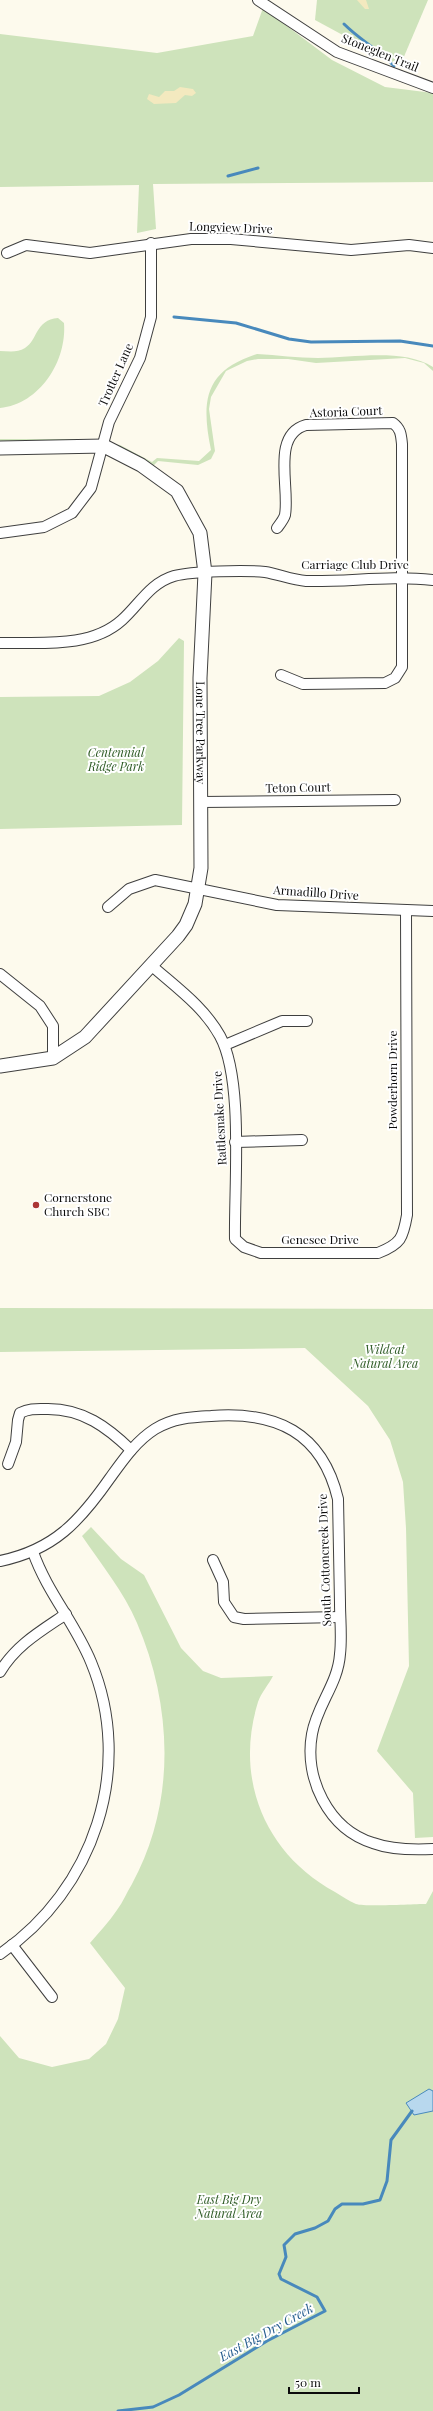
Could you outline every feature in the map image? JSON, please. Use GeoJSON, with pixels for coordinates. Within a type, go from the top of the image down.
{"type":"FeatureCollection","features":[{"type":"Feature","properties":{"kind":"street","name":"Stoneglen Trail"},"geometry":{"type":"LineString","coordinates":[[258,0],[337,52],[433,88]]}},
{"type":"Feature","properties":{"kind":"street","name":"Longview Drive"},"geometry":{"type":"LineString","coordinates":[[7,253],[26,245],[90,253],[151,243],[191,239],[231,239],[351,250],[409,245],[433,248]]}},
{"type":"Feature","properties":{"kind":"street","name":"Trotter Lane"},"geometry":{"type":"LineString","coordinates":[[0,533],[44,527],[72,513],[91,488],[104,446],[109,422],[140,358],[151,317],[151,243]]}},
{"type":"Feature","properties":{"kind":"street","name":"Astoria Court"},"geometry":{"type":"LineString","coordinates":[[277,528],[285,516],[286,445],[290,434],[294,430],[306,425],[393,423],[401,433],[402,444],[400,577]]}},
{"type":"Feature","properties":{"kind":"street","name":"Lone Tree Parkway"},"geometry":{"type":"LineString","coordinates":[[0,448],[104,446],[141,465],[177,491],[200,533],[205,573],[200,678],[202,868],[199,891],[186,925],[152,966],[85,1037],[53,1058],[0,1066]]}},
{"type":"Feature","properties":{"kind":"street","name":"Carriage Club Drive"},"geometry":{"type":"LineString","coordinates":[[0,644],[71,641],[100,636],[121,621],[150,590],[174,576],[205,573],[263,572],[305,581],[400,577],[433,580]]}},
{"type":"Feature","properties":{"kind":"street"},"geometry":{"type":"LineString","coordinates":[[281,675],[303,684],[385,683],[395,678],[402,667],[400,577]]}},
{"type":"Feature","properties":{"kind":"street","name":"Teton Court"},"geometry":{"type":"LineString","coordinates":[[201,802],[396,800]]}},
{"type":"Feature","properties":{"kind":"street","name":"Armadillo Drive"},"geometry":{"type":"LineString","coordinates":[[108,907],[129,889],[155,880],[199,891],[277,905],[433,911]]}},
{"type":"Feature","properties":{"kind":"street","name":"Powderhorn Drive"},"geometry":{"type":"LineString","coordinates":[[395,1246],[404,1234],[407,1214],[406,911]]}},
{"type":"Feature","properties":{"kind":"street","name":"Rattlesnake Drive"},"geometry":{"type":"LineString","coordinates":[[152,966],[199,1007],[225,1045],[232,1078],[235,1142],[235,1239],[244,1247]]}},
{"type":"Feature","properties":{"kind":"street"},"geometry":{"type":"LineString","coordinates":[[0,974],[40,1006],[53,1026],[53,1058]]}},
{"type":"Feature","properties":{"kind":"street"},"geometry":{"type":"LineString","coordinates":[[225,1045],[282,1021],[307,1021]]}},
{"type":"Feature","properties":{"kind":"street"},"geometry":{"type":"LineString","coordinates":[[235,1142],[302,1140]]}},
{"type":"Feature","properties":{"kind":"street","name":"Genesee Drive"},"geometry":{"type":"LineString","coordinates":[[244,1247],[261,1253],[378,1253],[395,1246]]}},
{"type":"Feature","properties":{"kind":"street"},"geometry":{"type":"LineString","coordinates":[[8,1464],[16,1442],[20,1413],[30,1409],[60,1409],[89,1417],[114,1434],[131,1450]]}},
{"type":"Feature","properties":{"kind":"street","name":"South Cottoncreek Drive"},"geometry":{"type":"LineString","coordinates":[[0,1561],[33,1552],[73,1526],[87,1511],[131,1450],[156,1429],[170,1422],[187,1417],[251,1415],[269,1419],[300,1435],[314,1448],[326,1464],[334,1480],[338,1499],[340,1617],[339,1668],[312,1732],[310,1763],[315,1785],[334,1816],[358,1836],[372,1843],[390,1848],[433,1850]]}},
{"type":"Feature","properties":{"kind":"street"},"geometry":{"type":"LineString","coordinates":[[0,1954],[37,1924],[59,1900],[76,1874],[90,1844],[100,1814],[107,1782],[109,1750],[101,1692],[81,1638],[46,1583],[33,1552]]}},
{"type":"Feature","properties":{"kind":"street"},"geometry":{"type":"LineString","coordinates":[[213,1560],[223,1582],[224,1602],[234,1617],[244,1619],[340,1617]]}},
{"type":"Feature","properties":{"kind":"street"},"geometry":{"type":"LineString","coordinates":[[0,1672],[8,1658],[18,1648],[66,1614]]}},
{"type":"Feature","properties":{"kind":"street"},"geometry":{"type":"LineString","coordinates":[[12,1945],[52,1997]]}},
{"type":"Feature","properties":{"kind":"green space"},"geometry":{"type":"Polygon","coordinates":[[[317,0],[428,0],[400,66],[315,20],[317,0]]]}},
{"type":"Feature","properties":{"kind":"green space"},"geometry":{"type":"Polygon","coordinates":[[[263,8],[332,60],[385,87],[433,93],[433,182],[153,184],[156,229],[137,233],[139,185],[0,187],[0,34],[157,53],[253,36],[263,8]]]}},
{"type":"Feature","properties":{"kind":"green space"},"geometry":{"type":"Polygon","coordinates":[[[58,318],[64,323],[64,337],[56,366],[39,389],[27,398],[14,405],[0,408],[0,351],[22,350],[29,344],[45,322],[58,318]]]}},
{"type":"Feature","properties":{"kind":"green space"},"geometry":{"type":"Polygon","coordinates":[[[257,354],[303,358],[377,355],[393,356],[407,358],[421,361],[433,367],[433,371],[424,363],[405,358],[316,363],[288,359],[258,359],[247,361],[226,371],[211,397],[209,409],[215,451],[211,459],[198,465],[158,461],[153,466],[117,447],[0,443],[0,439],[83,439],[120,445],[152,462],[157,458],[199,461],[211,450],[207,417],[207,403],[210,390],[226,369],[239,361],[257,354]]]}},
{"type":"Feature","properties":{"kind":"green space","name":"Centennial Ridge Park"},"geometry":{"type":"Polygon","coordinates":[[[179,638],[184,641],[182,825],[0,829],[0,697],[99,696],[130,682],[158,661],[179,638]]]}},
{"type":"Feature","properties":{"kind":"green space","name":"Wildcat Natural Area"},"geometry":{"type":"Polygon","coordinates":[[[0,1308],[433,1309],[433,1837],[415,1838],[413,1793],[377,1751],[409,1666],[406,1528],[403,1482],[390,1440],[368,1406],[305,1348],[0,1352],[0,1308]]]}},
{"type":"Feature","properties":{"kind":"green space","name":"East Big Dry Natural Area"},"geometry":{"type":"Polygon","coordinates":[[[91,1527],[121,1559],[144,1575],[181,1648],[203,1671],[221,1678],[273,1676],[258,1702],[252,1731],[250,1759],[253,1786],[261,1812],[274,1835],[290,1857],[311,1876],[356,1904],[426,1904],[433,1891],[433,2411],[0,2411],[0,2036],[19,2058],[52,2067],[89,2059],[106,2044],[118,2019],[125,1988],[90,1943],[114,1914],[132,1884],[146,1853],[156,1821],[162,1788],[164,1755],[163,1721],[158,1688],[149,1655],[137,1623],[126,1600],[82,1536],[91,1527]]]}},
{"type":"Feature","properties":{"kind":"sand"},"geometry":{"type":"Polygon","coordinates":[[[357,0],[366,0],[369,9],[365,9],[357,0]]]}},
{"type":"Feature","properties":{"kind":"sand"},"geometry":{"type":"Polygon","coordinates":[[[180,87],[193,89],[196,93],[192,96],[185,95],[176,103],[154,104],[147,99],[149,94],[159,97],[165,91],[174,91],[180,87]]]}},
{"type":"Feature","properties":{"kind":"water"},"geometry":{"type":"Polygon","coordinates":[[[429,2089],[433,2091],[433,2111],[414,2115],[406,2103],[429,2089]]]}},
{"type":"Feature","properties":{"kind":"waterway"},"geometry":{"type":"LineString","coordinates":[[344,24],[394,66]]}},
{"type":"Feature","properties":{"kind":"waterway"},"geometry":{"type":"LineString","coordinates":[[228,176],[258,168]]}},
{"type":"Feature","properties":{"kind":"waterway"},"geometry":{"type":"LineString","coordinates":[[174,317],[236,323],[289,339],[311,342],[400,341],[433,346]]}},
{"type":"Feature","properties":{"kind":"waterway","name":"East Big Dry Creek"},"geometry":{"type":"LineString","coordinates":[[118,2411],[153,2407],[179,2395],[267,2341],[325,2311],[317,2297],[281,2279],[279,2274],[286,2257],[284,2245],[295,2234],[315,2228],[328,2221],[335,2209],[342,2204],[363,2204],[380,2200],[387,2181],[391,2140],[412,2111]]}},
{"type":"Feature","properties":{"kind":"place","name":"Cornerstone Church SBC"},"geometry":{"type":"Point","coordinates":[36,1205]}}]}
